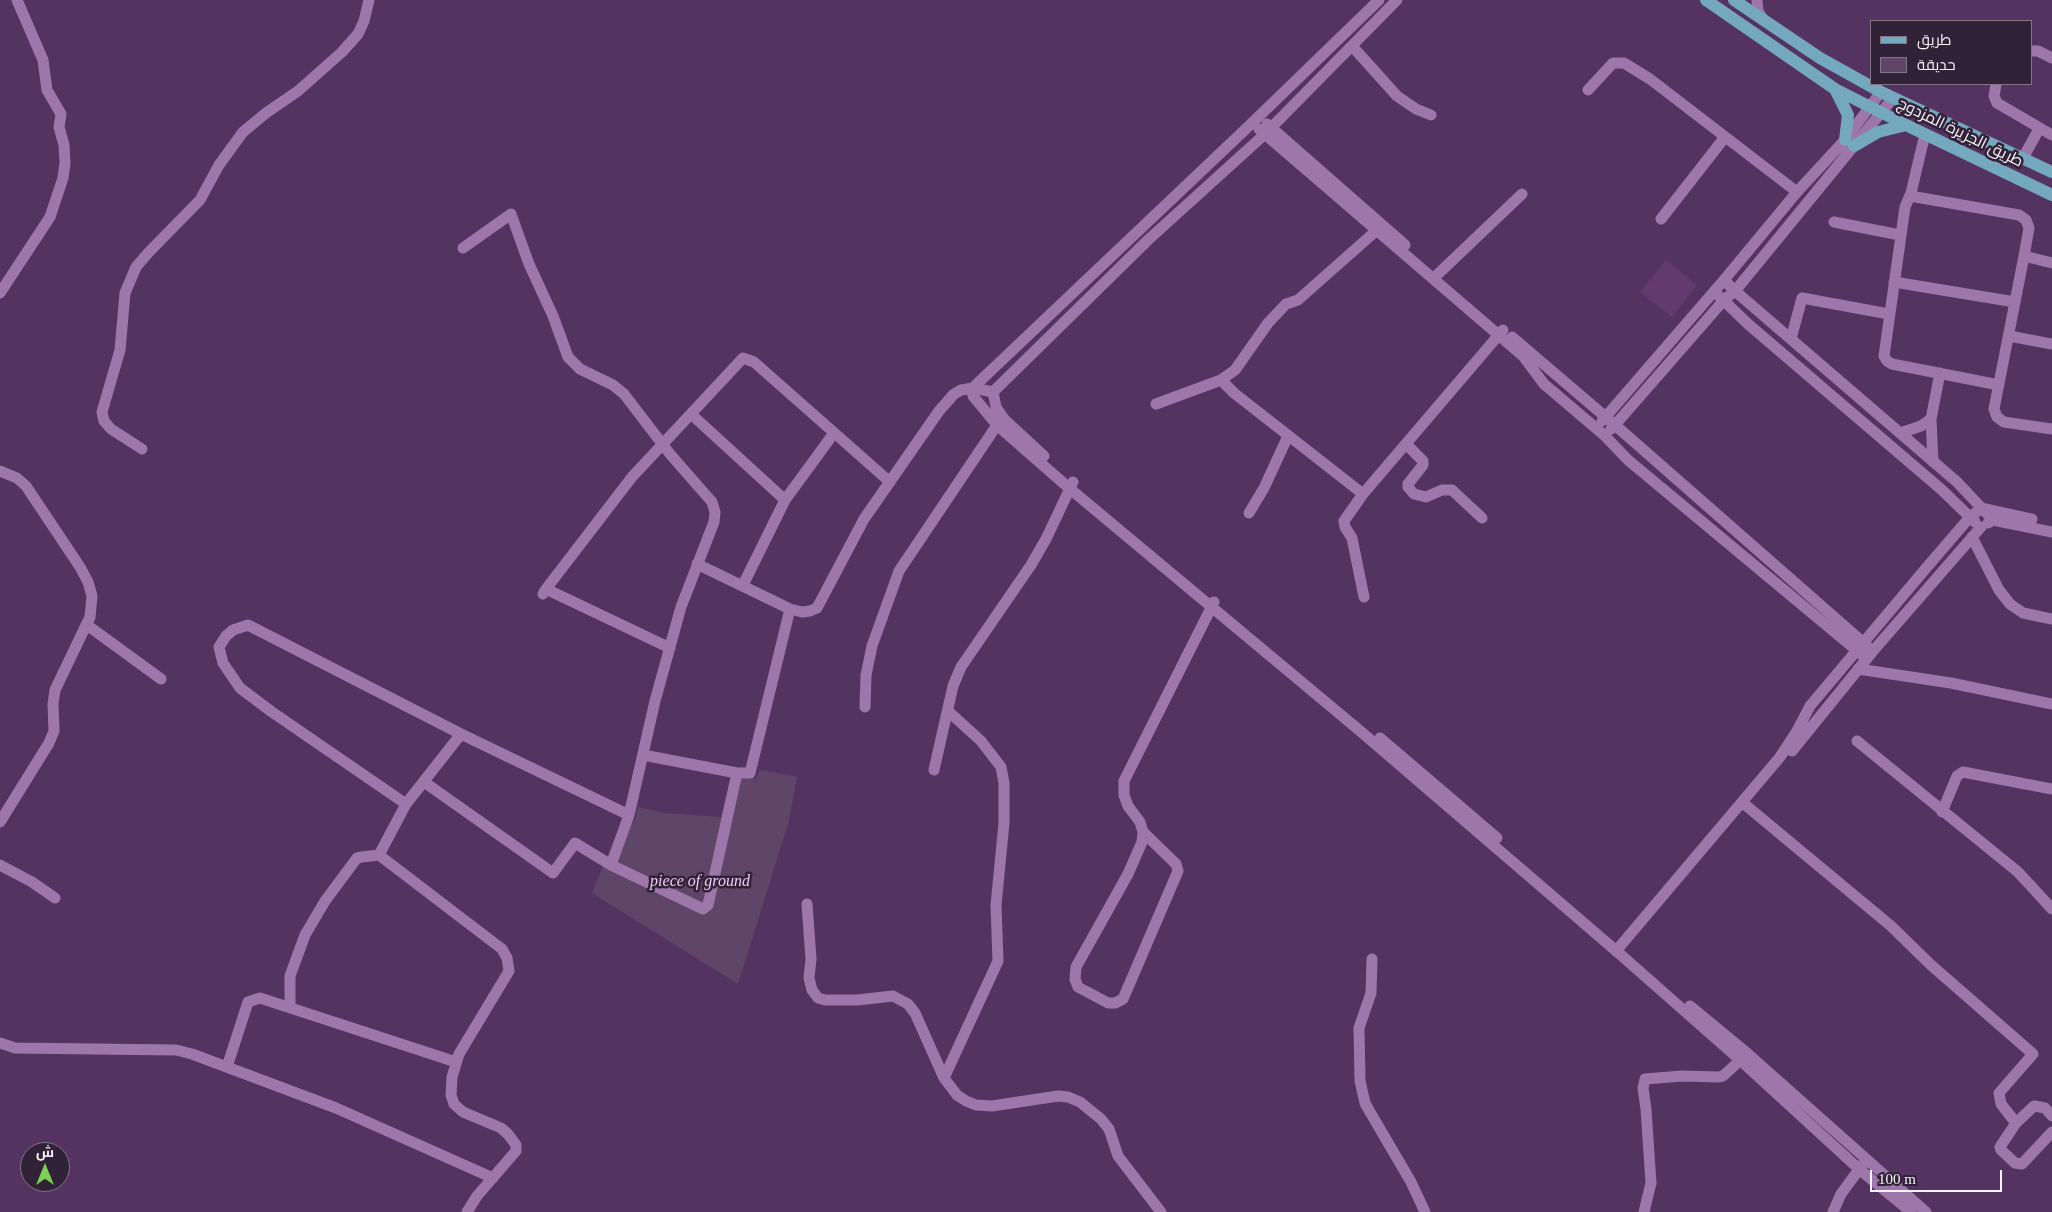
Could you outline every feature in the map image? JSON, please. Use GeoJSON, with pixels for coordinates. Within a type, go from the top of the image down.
{"type":"FeatureCollection","features":[{"type":"Feature","properties":{"kind":"main road","name":"طريق الجزيرة المزدوج"},"geometry":{"type":"LineString","coordinates":[[1706,0],[1835,89],[2052,195]]}},
{"type":"Feature","properties":{"kind":"main road","name":"طريق الجزيرة المزدوج"},"geometry":{"type":"LineString","coordinates":[[1734,0],[1820,58],[1881,92],[2052,172]]}},
{"type":"Feature","properties":{"kind":"main road"},"geometry":{"type":"LineString","coordinates":[[1835,89],[1848,116],[1850,143],[1878,132],[1906,125]]}},
{"type":"Feature","properties":{"kind":"street"},"geometry":{"type":"LineString","coordinates":[[0,293],[50,217],[63,178],[65,163],[60,127],[61,114],[47,90],[43,60],[17,0]]}},
{"type":"Feature","properties":{"kind":"street"},"geometry":{"type":"LineString","coordinates":[[142,449],[110,429],[104,421],[102,412],[120,350],[125,293],[136,267],[200,200],[218,165],[243,132],[298,91],[342,52],[358,34],[364,21],[369,0]]}},
{"type":"Feature","properties":{"kind":"street"},"geometry":{"type":"LineString","coordinates":[[697,564],[790,609],[802,612],[817,608],[864,519],[939,411],[954,394],[973,388],[1379,0]]}},
{"type":"Feature","properties":{"kind":"street"},"geometry":{"type":"LineString","coordinates":[[993,392],[1148,240],[1268,131],[1397,0]]}},
{"type":"Feature","properties":{"kind":"street"},"geometry":{"type":"LineString","coordinates":[[1757,0],[1759,16],[1765,22]]}},
{"type":"Feature","properties":{"kind":"street"},"geometry":{"type":"LineString","coordinates":[[1352,46],[1397,96],[1416,109],[1431,115]]}},
{"type":"Feature","properties":{"kind":"street"},"geometry":{"type":"LineString","coordinates":[[2032,51],[2038,51],[2052,58]]}},
{"type":"Feature","properties":{"kind":"street"},"geometry":{"type":"LineString","coordinates":[[1588,90],[1613,63],[1624,63],[1650,79],[1797,192]]}},
{"type":"Feature","properties":{"kind":"street"},"geometry":{"type":"LineString","coordinates":[[1996,85],[1994,96],[1997,103],[2052,135]]}},
{"type":"Feature","properties":{"kind":"street"},"geometry":{"type":"LineString","coordinates":[[1600,432],[1615,425],[1724,300],[1735,291],[1850,143],[1870,107],[1881,92]]}},
{"type":"Feature","properties":{"kind":"street"},"geometry":{"type":"LineString","coordinates":[[1600,432],[1606,417],[1797,192],[1882,113],[1893,98]]}},
{"type":"Feature","properties":{"kind":"street"},"geometry":{"type":"LineString","coordinates":[[1255,120],[1438,274],[1501,332],[1523,356],[1544,384],[1600,432],[1628,460],[1870,655]]}},
{"type":"Feature","properties":{"kind":"street"},"geometry":{"type":"LineString","coordinates":[[2023,158],[2039,129]]}},
{"type":"Feature","properties":{"kind":"street"},"geometry":{"type":"LineString","coordinates":[[1268,131],[1377,230],[1606,417],[1860,647]]}},
{"type":"Feature","properties":{"kind":"street"},"geometry":{"type":"LineString","coordinates":[[1924,134],[1900,234],[1883,352],[1887,361],[1892,364],[1999,385]]}},
{"type":"Feature","properties":{"kind":"street"},"geometry":{"type":"LineString","coordinates":[[1661,218],[1725,137]]}},
{"type":"Feature","properties":{"kind":"street"},"geometry":{"type":"LineString","coordinates":[[1438,274],[1522,194]]}},
{"type":"Feature","properties":{"kind":"street"},"geometry":{"type":"LineString","coordinates":[[1910,196],[2019,215],[2026,220],[2029,228],[1994,409],[1997,418],[2004,422],[2052,429]]}},
{"type":"Feature","properties":{"kind":"street"},"geometry":{"type":"LineString","coordinates":[[463,248],[511,214],[529,264],[553,316],[568,357],[580,369],[613,385],[624,394],[663,445],[712,502],[715,512],[714,522],[697,564],[670,648],[629,815],[612,865]]}},
{"type":"Feature","properties":{"kind":"street"},"geometry":{"type":"LineString","coordinates":[[1834,222],[1900,234]]}},
{"type":"Feature","properties":{"kind":"street"},"geometry":{"type":"LineString","coordinates":[[1156,404],[1221,380],[1235,370],[1268,323],[1286,304],[1298,300],[1377,230]]}},
{"type":"Feature","properties":{"kind":"street"},"geometry":{"type":"LineString","coordinates":[[2024,256],[2052,263]]}},
{"type":"Feature","properties":{"kind":"street"},"geometry":{"type":"LineString","coordinates":[[1724,280],[1957,482],[1993,520],[2052,532]]}},
{"type":"Feature","properties":{"kind":"street"},"geometry":{"type":"LineString","coordinates":[[1894,282],[2016,302]]}},
{"type":"Feature","properties":{"kind":"street"},"geometry":{"type":"LineString","coordinates":[[1714,292],[1748,324],[1981,527]]}},
{"type":"Feature","properties":{"kind":"street"},"geometry":{"type":"LineString","coordinates":[[1791,339],[1802,298],[1889,314]]}},
{"type":"Feature","properties":{"kind":"street"},"geometry":{"type":"LineString","coordinates":[[1364,598],[1352,538],[1345,527],[1344,521],[1363,494],[1501,332]]}},
{"type":"Feature","properties":{"kind":"street"},"geometry":{"type":"LineString","coordinates":[[2009,336],[2052,344]]}},
{"type":"Feature","properties":{"kind":"street"},"geometry":{"type":"LineString","coordinates":[[670,648],[544,592],[632,477],[740,360],[747,358],[754,362],[890,482]]}},
{"type":"Feature","properties":{"kind":"street"},"geometry":{"type":"LineString","coordinates":[[1933,462],[1930,419],[1940,373]]}},
{"type":"Feature","properties":{"kind":"street"},"geometry":{"type":"LineString","coordinates":[[1221,380],[1234,393],[1363,494]]}},
{"type":"Feature","properties":{"kind":"street"},"geometry":{"type":"LineString","coordinates":[[973,388],[993,392]]}},
{"type":"Feature","properties":{"kind":"street"},"geometry":{"type":"LineString","coordinates":[[973,388],[973,396],[997,425],[1213,605],[1744,1057],[1911,1212]]}},
{"type":"Feature","properties":{"kind":"street"},"geometry":{"type":"LineString","coordinates":[[993,392],[996,407],[1004,419],[1071,485]]}},
{"type":"Feature","properties":{"kind":"street"},"geometry":{"type":"LineString","coordinates":[[691,414],[785,500]]}},
{"type":"Feature","properties":{"kind":"street"},"geometry":{"type":"LineString","coordinates":[[1900,433],[1921,426],[1930,419]]}},
{"type":"Feature","properties":{"kind":"street"},"geometry":{"type":"LineString","coordinates":[[865,708],[866,675],[872,646],[899,571],[997,425]]}},
{"type":"Feature","properties":{"kind":"street"},"geometry":{"type":"LineString","coordinates":[[743,585],[785,500],[834,433]]}},
{"type":"Feature","properties":{"kind":"street"},"geometry":{"type":"LineString","coordinates":[[1249,513],[1264,488],[1288,436]]}},
{"type":"Feature","properties":{"kind":"street"},"geometry":{"type":"LineString","coordinates":[[1406,444],[1423,461],[1423,465],[1408,484],[1408,487],[1414,494],[1426,497],[1442,490],[1452,490],[1482,518]]}},
{"type":"Feature","properties":{"kind":"street"},"geometry":{"type":"LineString","coordinates":[[0,471],[17,478],[26,486],[80,567],[88,582],[92,596],[90,617],[87,625],[55,690],[53,704],[54,731],[49,743],[0,822]]}},
{"type":"Feature","properties":{"kind":"street"},"geometry":{"type":"LineString","coordinates":[[934,770],[953,686],[961,668],[1031,564],[1046,539],[1071,485]]}},
{"type":"Feature","properties":{"kind":"street"},"geometry":{"type":"LineString","coordinates":[[1745,805],[1789,745],[1810,706],[1970,517],[1982,508]]}},
{"type":"Feature","properties":{"kind":"street"},"geometry":{"type":"LineString","coordinates":[[1982,508],[2052,525]]}},
{"type":"Feature","properties":{"kind":"street"},"geometry":{"type":"LineString","coordinates":[[1620,951],[1972,537],[1981,527],[1993,520]]}},
{"type":"Feature","properties":{"kind":"street"},"geometry":{"type":"LineString","coordinates":[[1972,537],[1999,590],[2010,604],[2023,613],[2052,620]]}},
{"type":"Feature","properties":{"kind":"street"},"geometry":{"type":"LineString","coordinates":[[1143,832],[1136,860],[1076,967],[1075,979],[1078,987],[1108,1003],[1115,1003],[1123,999],[1178,871],[1176,864],[1143,832],[1124,795],[1124,780],[1213,605]]}},
{"type":"Feature","properties":{"kind":"street"},"geometry":{"type":"LineString","coordinates":[[643,755],[738,774],[750,773],[790,609]]}},
{"type":"Feature","properties":{"kind":"street"},"geometry":{"type":"LineString","coordinates":[[87,625],[161,679]]}},
{"type":"Feature","properties":{"kind":"street"},"geometry":{"type":"LineString","coordinates":[[406,804],[240,688],[223,663],[219,647],[226,636],[232,630],[248,625],[461,734],[629,815]]}},
{"type":"Feature","properties":{"kind":"street"},"geometry":{"type":"LineString","coordinates":[[1858,669],[1951,683],[2052,704]]}},
{"type":"Feature","properties":{"kind":"street"},"geometry":{"type":"LineString","coordinates":[[944,1078],[998,961],[996,905],[1004,823],[1004,783],[1001,767],[981,741],[948,711]]}},
{"type":"Feature","properties":{"kind":"street"},"geometry":{"type":"LineString","coordinates":[[379,855],[406,804],[461,734]]}},
{"type":"Feature","properties":{"kind":"street"},"geometry":{"type":"LineString","coordinates":[[1857,741],[2018,872],[2052,909]]}},
{"type":"Feature","properties":{"kind":"street"},"geometry":{"type":"LineString","coordinates":[[1942,812],[1957,776],[1963,772],[2052,789]]}},
{"type":"Feature","properties":{"kind":"street"},"geometry":{"type":"LineString","coordinates":[[424,782],[554,873],[575,843],[612,865],[703,909],[706,907],[738,774]]}},
{"type":"Feature","properties":{"kind":"street"},"geometry":{"type":"LineString","coordinates":[[1745,805],[1891,926],[1930,965],[2033,1054],[1999,1093],[2001,1104],[2016,1123]]}},
{"type":"Feature","properties":{"kind":"street"},"geometry":{"type":"LineString","coordinates":[[290,1007],[290,976],[305,935],[325,901],[357,858],[379,855],[502,949],[507,958],[509,970],[459,1054],[452,1077],[451,1095],[454,1104],[463,1112],[501,1128],[513,1138],[516,1151],[477,1196],[467,1212]]}},
{"type":"Feature","properties":{"kind":"street"},"geometry":{"type":"LineString","coordinates":[[0,865],[32,882],[55,898]]}},
{"type":"Feature","properties":{"kind":"street"},"geometry":{"type":"LineString","coordinates":[[807,904],[811,960],[809,978],[812,990],[818,998],[825,1000],[857,1000],[893,996],[908,1004],[915,1013],[944,1078],[957,1095],[976,1105],[992,1106],[1058,1096],[1068,1097],[1080,1102],[1101,1119],[1109,1129],[1118,1156],[1161,1212]]}},
{"type":"Feature","properties":{"kind":"street"},"geometry":{"type":"LineString","coordinates":[[1372,959],[1371,993],[1359,1028],[1362,1089],[1370,1112],[1411,1182],[1425,1212]]}},
{"type":"Feature","properties":{"kind":"street"},"geometry":{"type":"LineString","coordinates":[[227,1067],[248,1002],[260,998],[456,1062]]}},
{"type":"Feature","properties":{"kind":"street"},"geometry":{"type":"LineString","coordinates":[[0,1043],[15,1048],[176,1050],[336,1108],[493,1178]]}},
{"type":"Feature","properties":{"kind":"street"},"geometry":{"type":"LineString","coordinates":[[1644,1212],[1651,1183],[1643,1088],[1644,1079],[1682,1076],[1719,1077],[1723,1076],[1744,1057]]}},
{"type":"Feature","properties":{"kind":"street"},"geometry":{"type":"LineString","coordinates":[[2052,1116],[2045,1108],[2034,1106],[2016,1123],[2000,1146],[2001,1150],[2017,1164],[2022,1164],[2052,1132]]}},
{"type":"Feature","properties":{"kind":"street"},"geometry":{"type":"LineString","coordinates":[[1832,1212],[1862,1165]]}},
{"type":"Feature","properties":{"kind":"street"},"geometry":{"type":"LineString","coordinates":[[1862,1165],[1926,1212]]}},
{"type":"Feature","properties":{"kind":"shaded area"},"geometry":{"type":"Polygon","coordinates":[[[1666,260],[1697,285],[1672,317],[1640,292],[1666,260]]]}},
{"type":"Feature","properties":{"kind":"green space","name":"piece of ground"},"geometry":{"type":"Polygon","coordinates":[[[760,770],[797,777],[788,824],[738,984],[592,893],[620,826],[629,827],[635,820],[638,807],[664,813],[721,817],[726,796],[736,799],[741,776],[756,779],[760,770]]]}}]}
